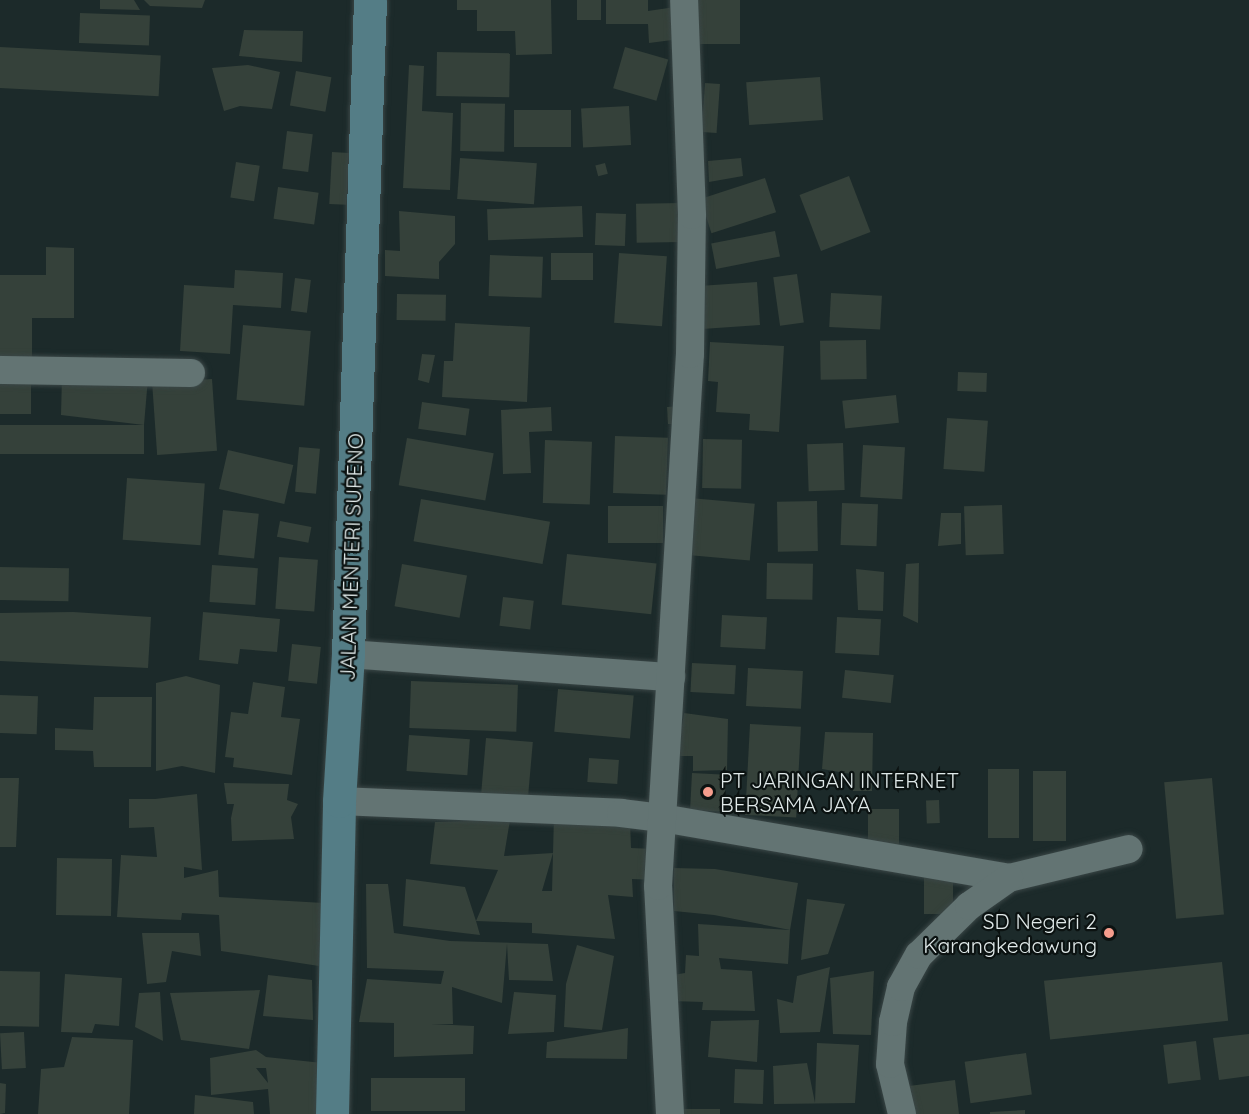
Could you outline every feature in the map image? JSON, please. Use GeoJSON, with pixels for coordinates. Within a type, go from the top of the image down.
{"type":"FeatureCollection","features":[{"type":"Feature","properties":{"kind":"main road","name":"JALAN MENTERI SUPENO"},"geometry":{"type":"LineString","coordinates":[[332,1114],[339,801],[348,654],[370,0]]}},
{"type":"Feature","properties":{"kind":"street"},"geometry":{"type":"LineString","coordinates":[[670,1114],[658,885],[690,354],[692,215],[684,0]]}},
{"type":"Feature","properties":{"kind":"street"},"geometry":{"type":"LineString","coordinates":[[0,370],[191,373]]}},
{"type":"Feature","properties":{"kind":"street"},"geometry":{"type":"LineString","coordinates":[[348,654],[671,677]]}},
{"type":"Feature","properties":{"kind":"street"},"geometry":{"type":"LineString","coordinates":[[339,801],[621,813],[662,818],[1009,878]]}},
{"type":"Feature","properties":{"kind":"street"},"geometry":{"type":"LineString","coordinates":[[902,1114],[890,1064],[894,1022],[901,987],[920,955],[969,906],[1009,878],[1129,849]]}},
{"type":"Feature","properties":{"kind":"building"},"geometry":{"type":"Polygon","coordinates":[[[100,0],[134,0],[140,10],[100,9],[100,0]]]}},
{"type":"Feature","properties":{"kind":"building"},"geometry":{"type":"Polygon","coordinates":[[[144,0],[205,0],[202,8],[150,6],[144,0]]]}},
{"type":"Feature","properties":{"kind":"building"},"geometry":{"type":"Polygon","coordinates":[[[457,0],[551,0],[552,54],[516,55],[515,31],[477,31],[477,10],[457,10],[457,0]]]}},
{"type":"Feature","properties":{"kind":"building"},"geometry":{"type":"Polygon","coordinates":[[[577,0],[601,0],[601,20],[577,20],[577,0]]]}},
{"type":"Feature","properties":{"kind":"building"},"geometry":{"type":"Polygon","coordinates":[[[606,0],[648,0],[648,11],[675,7],[680,39],[649,43],[648,24],[606,24],[606,0]]]}},
{"type":"Feature","properties":{"kind":"building"},"geometry":{"type":"Polygon","coordinates":[[[691,0],[740,0],[740,44],[691,44],[691,0]]]}},
{"type":"Feature","properties":{"kind":"building"},"geometry":{"type":"Polygon","coordinates":[[[80,13],[150,15],[149,45],[79,43],[80,13]]]}},
{"type":"Feature","properties":{"kind":"building"},"geometry":{"type":"Polygon","coordinates":[[[244,30],[303,31],[302,62],[239,56],[244,30]]]}},
{"type":"Feature","properties":{"kind":"building"},"geometry":{"type":"Polygon","coordinates":[[[0,47],[161,55],[159,96],[0,88],[0,47]]]}},
{"type":"Feature","properties":{"kind":"building"},"geometry":{"type":"Polygon","coordinates":[[[625,47],[668,59],[656,101],[613,88],[625,47]]]}},
{"type":"Feature","properties":{"kind":"building"},"geometry":{"type":"Polygon","coordinates":[[[437,52],[510,53],[509,97],[436,96],[437,52]]]}},
{"type":"Feature","properties":{"kind":"building"},"geometry":{"type":"Polygon","coordinates":[[[248,65],[280,72],[272,109],[240,106],[224,111],[212,68],[248,65]]]}},
{"type":"Feature","properties":{"kind":"building"},"geometry":{"type":"Polygon","coordinates":[[[409,65],[424,66],[422,111],[453,113],[450,190],[403,188],[409,65]]]}},
{"type":"Feature","properties":{"kind":"building"},"geometry":{"type":"Polygon","coordinates":[[[296,71],[331,77],[325,112],[290,105],[296,71]]]}},
{"type":"Feature","properties":{"kind":"building"},"geometry":{"type":"Polygon","coordinates":[[[820,77],[823,120],[749,125],[746,82],[820,77]]]}},
{"type":"Feature","properties":{"kind":"building"},"geometry":{"type":"Polygon","coordinates":[[[705,83],[720,84],[717,133],[702,132],[705,83]]]}},
{"type":"Feature","properties":{"kind":"building"},"geometry":{"type":"Polygon","coordinates":[[[461,103],[505,104],[504,152],[460,151],[461,103]]]}},
{"type":"Feature","properties":{"kind":"building"},"geometry":{"type":"Polygon","coordinates":[[[629,106],[631,145],[583,147],[581,109],[629,106]]]}},
{"type":"Feature","properties":{"kind":"building"},"geometry":{"type":"Polygon","coordinates":[[[514,110],[571,110],[571,147],[514,147],[514,110]]]}},
{"type":"Feature","properties":{"kind":"building"},"geometry":{"type":"Polygon","coordinates":[[[287,131],[313,134],[308,172],[282,169],[287,131]]]}},
{"type":"Feature","properties":{"kind":"building"},"geometry":{"type":"Polygon","coordinates":[[[332,152],[349,153],[346,205],[329,204],[332,152]]]}},
{"type":"Feature","properties":{"kind":"building"},"geometry":{"type":"Polygon","coordinates":[[[460,158],[537,163],[534,204],[457,199],[460,158]]]}},
{"type":"Feature","properties":{"kind":"building"},"geometry":{"type":"Polygon","coordinates":[[[741,158],[743,176],[709,182],[708,161],[741,158]]]}},
{"type":"Feature","properties":{"kind":"building"},"geometry":{"type":"Polygon","coordinates":[[[236,162],[260,166],[254,201],[230,198],[236,162]]]}},
{"type":"Feature","properties":{"kind":"building"},"geometry":{"type":"Polygon","coordinates":[[[605,163],[608,174],[598,176],[595,166],[605,163]]]}},
{"type":"Feature","properties":{"kind":"building"},"geometry":{"type":"Polygon","coordinates":[[[849,176],[871,232],[821,251],[800,195],[849,176]]]}},
{"type":"Feature","properties":{"kind":"building"},"geometry":{"type":"Polygon","coordinates":[[[765,178],[776,212],[711,233],[700,199],[765,178]]]}},
{"type":"Feature","properties":{"kind":"building"},"geometry":{"type":"Polygon","coordinates":[[[278,187],[319,193],[314,224],[274,219],[278,187]]]}},
{"type":"Feature","properties":{"kind":"building"},"geometry":{"type":"Polygon","coordinates":[[[682,203],[683,242],[637,243],[636,204],[682,203]]]}},
{"type":"Feature","properties":{"kind":"building"},"geometry":{"type":"Polygon","coordinates":[[[582,206],[583,237],[488,240],[487,209],[582,206]]]}},
{"type":"Feature","properties":{"kind":"building"},"geometry":{"type":"Polygon","coordinates":[[[399,211],[455,216],[455,244],[439,262],[439,279],[385,276],[385,250],[400,251],[399,211]]]}},
{"type":"Feature","properties":{"kind":"building"},"geometry":{"type":"Polygon","coordinates":[[[596,213],[626,214],[625,246],[595,245],[596,213]]]}},
{"type":"Feature","properties":{"kind":"building"},"geometry":{"type":"Polygon","coordinates":[[[775,231],[780,257],[716,269],[711,243],[775,231]]]}},
{"type":"Feature","properties":{"kind":"building"},"geometry":{"type":"Polygon","coordinates":[[[46,247],[74,248],[74,318],[32,318],[32,359],[0,359],[0,275],[46,275],[46,247]]]}},
{"type":"Feature","properties":{"kind":"building"},"geometry":{"type":"Polygon","coordinates":[[[551,253],[593,253],[593,280],[551,280],[551,253]]]}},
{"type":"Feature","properties":{"kind":"building"},"geometry":{"type":"Polygon","coordinates":[[[619,253],[667,256],[662,326],[614,323],[619,253]]]}},
{"type":"Feature","properties":{"kind":"building"},"geometry":{"type":"Polygon","coordinates":[[[490,255],[543,257],[542,298],[489,296],[490,255]]]}},
{"type":"Feature","properties":{"kind":"building"},"geometry":{"type":"Polygon","coordinates":[[[235,270],[283,273],[281,308],[233,305],[230,354],[180,351],[184,285],[234,288],[235,270]]]}},
{"type":"Feature","properties":{"kind":"building"},"geometry":{"type":"Polygon","coordinates":[[[797,274],[804,323],[780,326],[773,277],[797,274]]]}},
{"type":"Feature","properties":{"kind":"building"},"geometry":{"type":"Polygon","coordinates":[[[295,278],[311,280],[307,313],[291,311],[295,278]]]}},
{"type":"Feature","properties":{"kind":"building"},"geometry":{"type":"Polygon","coordinates":[[[757,282],[760,325],[702,329],[699,286],[757,282]]]}},
{"type":"Feature","properties":{"kind":"building"},"geometry":{"type":"Polygon","coordinates":[[[831,293],[882,296],[880,330],[829,327],[831,293]]]}},
{"type":"Feature","properties":{"kind":"building"},"geometry":{"type":"Polygon","coordinates":[[[397,294],[446,295],[446,321],[397,320],[397,294]]]}},
{"type":"Feature","properties":{"kind":"building"},"geometry":{"type":"Polygon","coordinates":[[[455,323],[530,327],[527,402],[442,397],[444,361],[453,361],[455,323]]]}},
{"type":"Feature","properties":{"kind":"building"},"geometry":{"type":"Polygon","coordinates":[[[243,325],[311,331],[304,406],[236,400],[243,325]]]}},
{"type":"Feature","properties":{"kind":"building"},"geometry":{"type":"Polygon","coordinates":[[[866,340],[867,379],[821,380],[820,341],[866,340]]]}},
{"type":"Feature","properties":{"kind":"building"},"geometry":{"type":"Polygon","coordinates":[[[710,342],[784,346],[779,432],[749,430],[750,414],[716,412],[718,382],[708,381],[710,342]]]}},
{"type":"Feature","properties":{"kind":"building"},"geometry":{"type":"Polygon","coordinates":[[[422,354],[435,355],[429,383],[418,380],[422,354]]]}},
{"type":"Feature","properties":{"kind":"building"},"geometry":{"type":"Polygon","coordinates":[[[958,372],[987,373],[986,392],[957,391],[958,372]]]}},
{"type":"Feature","properties":{"kind":"building"},"geometry":{"type":"Polygon","coordinates":[[[62,376],[148,378],[144,425],[61,415],[62,376]]]}},
{"type":"Feature","properties":{"kind":"building"},"geometry":{"type":"Polygon","coordinates":[[[212,379],[217,451],[157,455],[152,383],[212,379]]]}},
{"type":"Feature","properties":{"kind":"building"},"geometry":{"type":"Polygon","coordinates":[[[0,380],[31,380],[31,414],[0,414],[0,380]]]}},
{"type":"Feature","properties":{"kind":"building"},"geometry":{"type":"Polygon","coordinates":[[[896,395],[899,423],[845,428],[842,401],[896,395]]]}},
{"type":"Feature","properties":{"kind":"building"},"geometry":{"type":"Polygon","coordinates":[[[422,402],[470,409],[466,435],[418,429],[422,402]]]}},
{"type":"Feature","properties":{"kind":"building"},"geometry":{"type":"Polygon","coordinates":[[[682,406],[681,424],[668,424],[667,407],[682,406]]]}},
{"type":"Feature","properties":{"kind":"building"},"geometry":{"type":"Polygon","coordinates":[[[551,407],[552,431],[529,432],[531,473],[503,474],[501,410],[551,407]]]}},
{"type":"Feature","properties":{"kind":"building"},"geometry":{"type":"Polygon","coordinates":[[[947,418],[988,421],[984,472],[943,469],[947,418]]]}},
{"type":"Feature","properties":{"kind":"building"},"geometry":{"type":"Polygon","coordinates":[[[0,425],[144,425],[144,454],[0,454],[0,425]]]}},
{"type":"Feature","properties":{"kind":"building"},"geometry":{"type":"Polygon","coordinates":[[[615,436],[668,438],[666,495],[613,493],[615,436]]]}},
{"type":"Feature","properties":{"kind":"building"},"geometry":{"type":"Polygon","coordinates":[[[407,438],[494,453],[485,501],[399,485],[407,438]]]}},
{"type":"Feature","properties":{"kind":"building"},"geometry":{"type":"Polygon","coordinates":[[[703,439],[742,440],[741,489],[702,488],[703,439]]]}},
{"type":"Feature","properties":{"kind":"building"},"geometry":{"type":"Polygon","coordinates":[[[545,440],[592,442],[590,505],[543,503],[545,440]]]}},
{"type":"Feature","properties":{"kind":"building"},"geometry":{"type":"Polygon","coordinates":[[[843,443],[845,490],[809,491],[807,444],[843,443]]]}},
{"type":"Feature","properties":{"kind":"building"},"geometry":{"type":"Polygon","coordinates":[[[863,445],[905,447],[902,499],[860,497],[863,445]]]}},
{"type":"Feature","properties":{"kind":"building"},"geometry":{"type":"Polygon","coordinates":[[[299,447],[320,449],[316,494],[295,492],[299,447]]]}},
{"type":"Feature","properties":{"kind":"building"},"geometry":{"type":"Polygon","coordinates":[[[228,450],[293,465],[284,504],[219,489],[228,450]]]}},
{"type":"Feature","properties":{"kind":"building"},"geometry":{"type":"Polygon","coordinates":[[[127,478],[205,483],[200,545],[123,540],[127,478]]]}},
{"type":"Feature","properties":{"kind":"building"},"geometry":{"type":"Polygon","coordinates":[[[690,498],[755,504],[750,560],[685,555],[690,498]]]}},
{"type":"Feature","properties":{"kind":"building"},"geometry":{"type":"Polygon","coordinates":[[[421,499],[550,522],[543,564],[414,541],[421,499]]]}},
{"type":"Feature","properties":{"kind":"building"},"geometry":{"type":"Polygon","coordinates":[[[817,501],[818,551],[778,552],[777,502],[817,501]]]}},
{"type":"Feature","properties":{"kind":"building"},"geometry":{"type":"Polygon","coordinates":[[[842,503],[878,504],[877,546],[841,545],[842,503]]]}},
{"type":"Feature","properties":{"kind":"building"},"geometry":{"type":"Polygon","coordinates":[[[1002,505],[1004,554],[966,555],[964,506],[1002,505]]]}},
{"type":"Feature","properties":{"kind":"building"},"geometry":{"type":"Polygon","coordinates":[[[608,506],[663,506],[663,543],[608,543],[608,506]]]}},
{"type":"Feature","properties":{"kind":"building"},"geometry":{"type":"Polygon","coordinates":[[[223,510],[259,514],[254,559],[218,555],[223,510]]]}},
{"type":"Feature","properties":{"kind":"building"},"geometry":{"type":"Polygon","coordinates":[[[941,513],[961,513],[961,544],[938,546],[941,513]]]}},
{"type":"Feature","properties":{"kind":"building"},"geometry":{"type":"Polygon","coordinates":[[[280,521],[311,527],[308,543],[277,537],[280,521]]]}},
{"type":"Feature","properties":{"kind":"building"},"geometry":{"type":"Polygon","coordinates":[[[567,554],[657,563],[651,614],[562,605],[567,554]]]}},
{"type":"Feature","properties":{"kind":"building"},"geometry":{"type":"Polygon","coordinates":[[[279,557],[318,560],[314,612],[275,609],[279,557]]]}},
{"type":"Feature","properties":{"kind":"building"},"geometry":{"type":"Polygon","coordinates":[[[767,563],[813,564],[812,600],[766,599],[767,563]]]}},
{"type":"Feature","properties":{"kind":"building"},"geometry":{"type":"Polygon","coordinates":[[[919,563],[918,623],[903,616],[906,564],[919,563]]]}},
{"type":"Feature","properties":{"kind":"building"},"geometry":{"type":"Polygon","coordinates":[[[402,564],[467,575],[460,618],[395,606],[402,564]]]}},
{"type":"Feature","properties":{"kind":"building"},"geometry":{"type":"Polygon","coordinates":[[[212,565],[258,568],[255,605],[209,602],[212,565]]]}},
{"type":"Feature","properties":{"kind":"building"},"geometry":{"type":"Polygon","coordinates":[[[0,567],[69,568],[68,601],[0,600],[0,567]]]}},
{"type":"Feature","properties":{"kind":"building"},"geometry":{"type":"Polygon","coordinates":[[[856,569],[884,572],[883,611],[858,610],[856,569]]]}},
{"type":"Feature","properties":{"kind":"building"},"geometry":{"type":"Polygon","coordinates":[[[503,597],[534,601],[530,630],[499,626],[503,597]]]}},
{"type":"Feature","properties":{"kind":"building"},"geometry":{"type":"Polygon","coordinates":[[[73,612],[151,617],[148,668],[0,661],[0,613],[73,612]]]}},
{"type":"Feature","properties":{"kind":"building"},"geometry":{"type":"Polygon","coordinates":[[[203,612],[280,619],[277,652],[240,649],[238,664],[199,660],[203,612]]]}},
{"type":"Feature","properties":{"kind":"building"},"geometry":{"type":"Polygon","coordinates":[[[722,615],[767,617],[765,649],[720,647],[722,615]]]}},
{"type":"Feature","properties":{"kind":"building"},"geometry":{"type":"Polygon","coordinates":[[[837,617],[881,619],[879,655],[835,653],[837,617]]]}},
{"type":"Feature","properties":{"kind":"building"},"geometry":{"type":"Polygon","coordinates":[[[292,644],[321,647],[317,684],[288,681],[292,644]]]}},
{"type":"Feature","properties":{"kind":"building"},"geometry":{"type":"Polygon","coordinates":[[[692,663],[736,665],[734,694],[690,692],[692,663]]]}},
{"type":"Feature","properties":{"kind":"building"},"geometry":{"type":"Polygon","coordinates":[[[748,668],[803,671],[801,709],[746,706],[748,668]]]}},
{"type":"Feature","properties":{"kind":"building"},"geometry":{"type":"Polygon","coordinates":[[[845,670],[894,675],[891,703],[842,698],[845,670]]]}},
{"type":"Feature","properties":{"kind":"building"},"geometry":{"type":"Polygon","coordinates":[[[186,676],[220,685],[215,773],[182,766],[156,771],[156,683],[186,676]]]}},
{"type":"Feature","properties":{"kind":"building"},"geometry":{"type":"Polygon","coordinates":[[[411,681],[518,685],[516,732],[409,728],[411,681]]]}},
{"type":"Feature","properties":{"kind":"building"},"geometry":{"type":"Polygon","coordinates":[[[253,682],[285,687],[281,717],[300,719],[292,775],[233,767],[234,758],[225,757],[231,712],[248,714],[253,682]]]}},
{"type":"Feature","properties":{"kind":"building"},"geometry":{"type":"Polygon","coordinates":[[[558,689],[634,696],[630,738],[554,732],[558,689]]]}},
{"type":"Feature","properties":{"kind":"building"},"geometry":{"type":"Polygon","coordinates":[[[0,695],[38,696],[37,734],[0,733],[0,695]]]}},
{"type":"Feature","properties":{"kind":"building"},"geometry":{"type":"Polygon","coordinates":[[[94,697],[152,697],[151,767],[94,767],[93,751],[55,750],[55,728],[93,730],[94,697]]]}},
{"type":"Feature","properties":{"kind":"building"},"geometry":{"type":"Polygon","coordinates":[[[684,713],[728,719],[727,770],[693,771],[693,756],[677,756],[684,713]]]}},
{"type":"Feature","properties":{"kind":"building"},"geometry":{"type":"Polygon","coordinates":[[[750,724],[801,727],[796,818],[745,815],[750,724]]]}},
{"type":"Feature","properties":{"kind":"building"},"geometry":{"type":"Polygon","coordinates":[[[825,732],[873,733],[872,791],[853,791],[851,774],[822,769],[825,732]]]}},
{"type":"Feature","properties":{"kind":"building"},"geometry":{"type":"Polygon","coordinates":[[[409,735],[470,739],[467,775],[406,771],[409,735]]]}},
{"type":"Feature","properties":{"kind":"building"},"geometry":{"type":"Polygon","coordinates":[[[486,738],[533,742],[528,802],[481,798],[486,738]]]}},
{"type":"Feature","properties":{"kind":"building"},"geometry":{"type":"Polygon","coordinates":[[[589,758],[619,760],[617,784],[587,782],[589,758]]]}},
{"type":"Feature","properties":{"kind":"building"},"geometry":{"type":"Polygon","coordinates":[[[988,769],[1019,769],[1019,838],[988,838],[988,769]]]}},
{"type":"Feature","properties":{"kind":"building"},"geometry":{"type":"Polygon","coordinates":[[[1033,771],[1066,771],[1066,841],[1033,841],[1033,771]]]}},
{"type":"Feature","properties":{"kind":"building","name":"PT JARINGAN INTERNET BERSAMA JAYA"},"geometry":{"type":"Polygon","coordinates":[[[692,773],[726,775],[724,812],[690,810],[692,773]]]}},
{"type":"Feature","properties":{"kind":"building"},"geometry":{"type":"Polygon","coordinates":[[[0,778],[19,778],[16,847],[0,847],[0,778]]]}},
{"type":"Feature","properties":{"kind":"building"},"geometry":{"type":"Polygon","coordinates":[[[1212,778],[1224,914],[1176,919],[1164,782],[1212,778]]]}},
{"type":"Feature","properties":{"kind":"building"},"geometry":{"type":"Polygon","coordinates":[[[224,783],[289,784],[287,800],[298,804],[291,817],[294,839],[232,841],[231,818],[234,804],[227,804],[224,783]]]}},
{"type":"Feature","properties":{"kind":"building"},"geometry":{"type":"Polygon","coordinates":[[[197,794],[202,870],[184,867],[184,878],[218,870],[219,897],[324,903],[319,966],[221,951],[219,915],[182,913],[181,920],[117,917],[121,855],[157,857],[154,827],[129,828],[129,799],[155,799],[197,794]]]}},
{"type":"Feature","properties":{"kind":"building"},"geometry":{"type":"Polygon","coordinates":[[[926,800],[939,800],[940,823],[927,823],[926,800]]]}},
{"type":"Feature","properties":{"kind":"building"},"geometry":{"type":"Polygon","coordinates":[[[868,809],[899,809],[899,849],[868,849],[868,809]]]}},
{"type":"Feature","properties":{"kind":"building"},"geometry":{"type":"Polygon","coordinates":[[[554,815],[630,821],[631,848],[655,849],[654,880],[632,879],[633,897],[608,895],[615,939],[532,933],[532,923],[476,921],[498,870],[430,864],[435,822],[510,820],[504,856],[553,853],[554,815]],[[553,853],[542,891],[552,891],[553,853]]]}},
{"type":"Feature","properties":{"kind":"building"},"geometry":{"type":"Polygon","coordinates":[[[57,858],[112,859],[111,916],[56,915],[57,858]]]}},
{"type":"Feature","properties":{"kind":"building"},"geometry":{"type":"Polygon","coordinates":[[[674,868],[715,869],[798,883],[790,930],[714,915],[674,911],[674,868]]]}},
{"type":"Feature","properties":{"kind":"building"},"geometry":{"type":"Polygon","coordinates":[[[924,875],[953,875],[953,914],[924,914],[924,875]]]}},
{"type":"Feature","properties":{"kind":"building"},"geometry":{"type":"Polygon","coordinates":[[[406,879],[465,887],[480,935],[403,926],[406,879]]]}},
{"type":"Feature","properties":{"kind":"building"},"geometry":{"type":"Polygon","coordinates":[[[366,884],[388,884],[394,933],[450,941],[548,944],[553,981],[509,980],[507,944],[502,1003],[452,987],[453,1024],[431,1024],[474,1026],[473,1054],[394,1057],[394,1023],[359,1022],[367,979],[441,984],[444,971],[367,968],[366,884]]]}},
{"type":"Feature","properties":{"kind":"building"},"geometry":{"type":"Polygon","coordinates":[[[807,899],[845,904],[828,954],[801,960],[807,899]]]}},
{"type":"Feature","properties":{"kind":"building"},"geometry":{"type":"Polygon","coordinates":[[[698,924],[790,930],[788,964],[719,958],[721,969],[752,971],[755,1011],[702,1010],[703,1002],[671,1001],[673,975],[685,973],[686,955],[699,956],[698,924]]]}},
{"type":"Feature","properties":{"kind":"building"},"geometry":{"type":"Polygon","coordinates":[[[142,933],[199,933],[201,956],[172,951],[166,982],[147,984],[142,933]]]}},
{"type":"Feature","properties":{"kind":"building"},"geometry":{"type":"Polygon","coordinates":[[[577,945],[614,956],[602,1030],[564,1027],[566,984],[577,945]]]}},
{"type":"Feature","properties":{"kind":"building"},"geometry":{"type":"Polygon","coordinates":[[[1222,962],[1228,1021],[1050,1039],[1044,981],[1222,962]]]}},
{"type":"Feature","properties":{"kind":"building"},"geometry":{"type":"Polygon","coordinates":[[[830,967],[820,1032],[780,1033],[777,999],[793,1003],[797,976],[830,967]]]}},
{"type":"Feature","properties":{"kind":"building"},"geometry":{"type":"Polygon","coordinates":[[[0,971],[40,972],[39,1027],[0,1026],[0,971]]]}},
{"type":"Feature","properties":{"kind":"building"},"geometry":{"type":"Polygon","coordinates":[[[874,971],[871,1035],[833,1034],[830,978],[874,971]]]}},
{"type":"Feature","properties":{"kind":"building"},"geometry":{"type":"Polygon","coordinates":[[[65,974],[122,978],[119,1026],[95,1024],[92,1033],[61,1032],[65,974]]]}},
{"type":"Feature","properties":{"kind":"building"},"geometry":{"type":"Polygon","coordinates":[[[268,975],[312,980],[313,1020],[263,1016],[268,975]]]}},
{"type":"Feature","properties":{"kind":"building"},"geometry":{"type":"Polygon","coordinates":[[[260,990],[249,1049],[181,1040],[170,993],[260,990]]]}},
{"type":"Feature","properties":{"kind":"building"},"geometry":{"type":"Polygon","coordinates":[[[160,992],[163,1041],[135,1027],[139,993],[160,992]]]}},
{"type":"Feature","properties":{"kind":"building"},"geometry":{"type":"Polygon","coordinates":[[[514,992],[556,995],[554,1032],[508,1034],[514,992]]]}},
{"type":"Feature","properties":{"kind":"building"},"geometry":{"type":"Polygon","coordinates":[[[759,1020],[757,1062],[708,1057],[711,1021],[759,1020]]]}},
{"type":"Feature","properties":{"kind":"building"},"geometry":{"type":"Polygon","coordinates":[[[628,1028],[627,1059],[546,1058],[547,1042],[628,1028]]]}},
{"type":"Feature","properties":{"kind":"building"},"geometry":{"type":"Polygon","coordinates":[[[24,1032],[26,1068],[2,1069],[0,1033],[24,1032]]]}},
{"type":"Feature","properties":{"kind":"building"},"geometry":{"type":"Polygon","coordinates":[[[1249,1034],[1249,1076],[1219,1080],[1213,1038],[1249,1034]]]}},
{"type":"Feature","properties":{"kind":"building"},"geometry":{"type":"Polygon","coordinates":[[[72,1037],[133,1040],[129,1114],[38,1114],[41,1069],[64,1067],[72,1037]]]}},
{"type":"Feature","properties":{"kind":"building"},"geometry":{"type":"Polygon","coordinates":[[[1196,1041],[1201,1080],[1168,1084],[1163,1045],[1196,1041]]]}},
{"type":"Feature","properties":{"kind":"building"},"geometry":{"type":"Polygon","coordinates":[[[817,1043],[859,1045],[855,1103],[774,1104],[773,1066],[807,1063],[815,1103],[817,1043]]]}},
{"type":"Feature","properties":{"kind":"building"},"geometry":{"type":"Polygon","coordinates":[[[256,1050],[266,1057],[332,1064],[321,1114],[270,1114],[268,1089],[211,1095],[210,1058],[256,1050]],[[256,1068],[268,1083],[266,1068],[256,1068]]]}},
{"type":"Feature","properties":{"kind":"building"},"geometry":{"type":"Polygon","coordinates":[[[1026,1053],[1032,1095],[970,1103],[965,1062],[1026,1053]]]}},
{"type":"Feature","properties":{"kind":"building"},"geometry":{"type":"Polygon","coordinates":[[[735,1069],[764,1070],[763,1104],[734,1103],[735,1069]]]}},
{"type":"Feature","properties":{"kind":"building"},"geometry":{"type":"Polygon","coordinates":[[[371,1078],[465,1078],[465,1111],[371,1111],[371,1078]]]}},
{"type":"Feature","properties":{"kind":"building"},"geometry":{"type":"Polygon","coordinates":[[[955,1080],[959,1114],[913,1114],[909,1086],[955,1080]]]}},
{"type":"Feature","properties":{"kind":"building"},"geometry":{"type":"Polygon","coordinates":[[[0,1083],[6,1084],[5,1113],[0,1114],[0,1083]]]}},
{"type":"Feature","properties":{"kind":"building"},"geometry":{"type":"Polygon","coordinates":[[[195,1095],[253,1102],[254,1114],[194,1114],[195,1095]]]}},
{"type":"Feature","properties":{"kind":"building"},"geometry":{"type":"Polygon","coordinates":[[[681,1109],[720,1109],[720,1114],[681,1114],[681,1109]]]}},
{"type":"Feature","properties":{"kind":"building"},"geometry":{"type":"Polygon","coordinates":[[[1025,1110],[1025,1114],[990,1114],[990,1112],[1025,1110]]]}},
{"type":"Feature","properties":{"kind":"place","name":"PT JARINGAN INTERNET BERSAMA JAYA"},"geometry":{"type":"Point","coordinates":[708,792]}},
{"type":"Feature","properties":{"kind":"place","name":"SD Negeri 2 Karangkedawung"},"geometry":{"type":"Point","coordinates":[1109,933]}}]}
